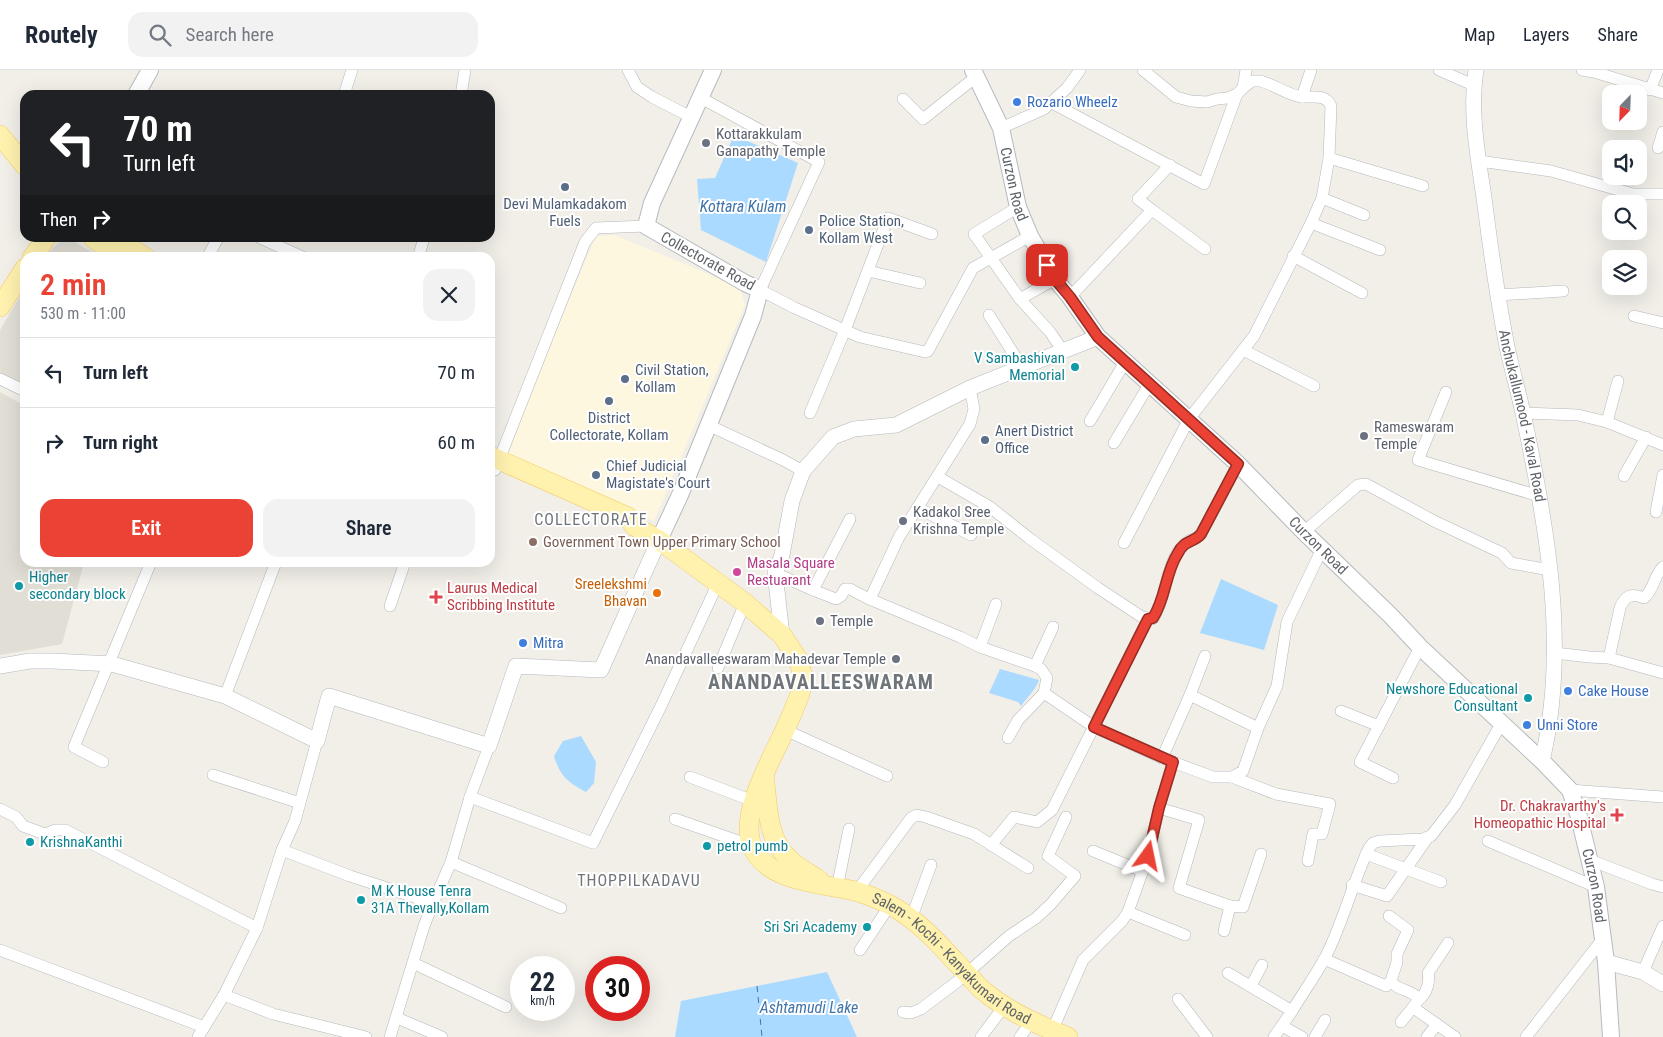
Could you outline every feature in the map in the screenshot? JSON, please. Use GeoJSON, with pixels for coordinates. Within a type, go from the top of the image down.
{"type":"FeatureCollection","features":[{"type":"Feature","properties":{"kind":"main road"},"geometry":{"type":"LineString","coordinates":[[139,90],[150,70]]}},
{"type":"Feature","properties":{"kind":"main road","name":"Collectorate Road"},"geometry":{"type":"LineString","coordinates":[[659,540],[680,495],[753,316],[760,290],[646,226],[652,203],[713,70]]}},
{"type":"Feature","properties":{"kind":"main road","name":"Curzon Road"},"geometry":{"type":"LineString","coordinates":[[975,73],[1001,128],[1018,207],[1030,236],[1055,279],[1098,337],[1238,464],[1420,647],[1542,761],[1570,790],[1579,817],[1596,887],[1606,962],[1611,1037]]}},
{"type":"Feature","properties":{"kind":"main road"},"geometry":{"type":"LineString","coordinates":[[0,120],[20,142]]}},
{"type":"Feature","properties":{"kind":"main road"},"geometry":{"type":"LineString","coordinates":[[0,135],[20,160]]}},
{"type":"Feature","properties":{"kind":"main road"},"geometry":{"type":"LineString","coordinates":[[98,242],[112,252]]}},
{"type":"Feature","properties":{"kind":"main road"},"geometry":{"type":"LineString","coordinates":[[122,242],[137,252]]}},
{"type":"Feature","properties":{"kind":"main road"},"geometry":{"type":"LineString","coordinates":[[0,307],[20,276]]}},
{"type":"Feature","properties":{"kind":"main road"},"geometry":{"type":"LineString","coordinates":[[495,464],[625,528],[634,526],[659,540],[745,603],[782,635],[799,661],[803,678],[800,694],[753,802],[749,828],[752,846]]}},
{"type":"Feature","properties":{"kind":"main road"},"geometry":{"type":"LineString","coordinates":[[764,774],[769,819],[774,840],[782,852],[797,866],[834,887]]}},
{"type":"Feature","properties":{"kind":"main road","name":"Salem - Kochi - Kanyakumari Road"},"geometry":{"type":"LineString","coordinates":[[752,846],[764,864],[777,872],[801,881],[857,891],[890,905],[911,919],[928,934],[984,992],[1005,1005],[1026,1030],[1060,1034]]}},
{"type":"Feature","properties":{"kind":"street"},"geometry":{"type":"LineString","coordinates":[[346,90],[352,70]]}},
{"type":"Feature","properties":{"kind":"street"},"geometry":{"type":"LineString","coordinates":[[461,90],[465,70]]}},
{"type":"Feature","properties":{"kind":"street"},"geometry":{"type":"LineString","coordinates":[[628,70],[637,87],[691,117]]}},
{"type":"Feature","properties":{"kind":"street"},"geometry":{"type":"LineString","coordinates":[[1001,128],[1044,110],[1067,88],[1080,70]]}},
{"type":"Feature","properties":{"kind":"street"},"geometry":{"type":"LineString","coordinates":[[1124,543],[1189,419],[1254,336],[1311,223],[1322,198],[1329,158],[1332,106],[1330,102],[1323,98],[1316,96],[1302,97],[1260,81],[1252,81],[1240,91],[1227,98],[1207,102],[1176,97],[1143,70]]}},
{"type":"Feature","properties":{"kind":"street"},"geometry":{"type":"LineString","coordinates":[[1052,103],[1204,184],[1240,91],[1246,70]]}},
{"type":"Feature","properties":{"kind":"street"},"geometry":{"type":"LineString","coordinates":[[1302,97],[1311,70]]}},
{"type":"Feature","properties":{"kind":"street"},"geometry":{"type":"LineString","coordinates":[[1439,70],[1475,77]]}},
{"type":"Feature","properties":{"kind":"street"},"geometry":{"type":"LineString","coordinates":[[1582,70],[1595,71],[1663,93]]}},
{"type":"Feature","properties":{"kind":"street"},"geometry":{"type":"LineString","coordinates":[[1650,90],[1658,70]]}},
{"type":"Feature","properties":{"kind":"street"},"geometry":{"type":"LineString","coordinates":[[903,99],[923,119],[975,73]]}},
{"type":"Feature","properties":{"kind":"street","name":"Anchukallumood - Kaval Road"},"geometry":{"type":"LineString","coordinates":[[1475,77],[1473,111],[1488,234],[1508,348],[1539,496],[1550,570],[1555,653],[1549,731],[1542,761]]}},
{"type":"Feature","properties":{"kind":"street"},"geometry":{"type":"LineString","coordinates":[[701,98],[819,162],[760,290],[860,337],[925,352],[932,345],[972,268],[1030,236]]}},
{"type":"Feature","properties":{"kind":"street"},"geometry":{"type":"LineString","coordinates":[[1658,148],[1663,132]]}},
{"type":"Feature","properties":{"kind":"street"},"geometry":{"type":"LineString","coordinates":[[1329,158],[1423,186]]}},
{"type":"Feature","properties":{"kind":"street"},"geometry":{"type":"LineString","coordinates":[[1479,161],[1551,171],[1633,194],[1663,194]]}},
{"type":"Feature","properties":{"kind":"street"},"geometry":{"type":"LineString","coordinates":[[1170,166],[1138,199],[1205,249]]}},
{"type":"Feature","properties":{"kind":"street"},"geometry":{"type":"LineString","coordinates":[[1322,198],[1364,215]]}},
{"type":"Feature","properties":{"kind":"street"},"geometry":{"type":"LineString","coordinates":[[1018,207],[974,234],[1020,299],[1050,332],[1063,350]]}},
{"type":"Feature","properties":{"kind":"street"},"geometry":{"type":"LineString","coordinates":[[1070,297],[1152,210]]}},
{"type":"Feature","properties":{"kind":"street"},"geometry":{"type":"LineString","coordinates":[[810,413],[845,330],[888,218],[932,234]]}},
{"type":"Feature","properties":{"kind":"street"},"geometry":{"type":"LineString","coordinates":[[1311,223],[1380,250]]}},
{"type":"Feature","properties":{"kind":"street"},"geometry":{"type":"LineString","coordinates":[[495,458],[585,242],[596,228],[646,226]]}},
{"type":"Feature","properties":{"kind":"street"},"geometry":{"type":"LineString","coordinates":[[286,243],[297,252]]}},
{"type":"Feature","properties":{"kind":"street"},"geometry":{"type":"LineString","coordinates":[[1293,256],[1362,293]]}},
{"type":"Feature","properties":{"kind":"street"},"geometry":{"type":"LineString","coordinates":[[868,272],[920,283]]}},
{"type":"Feature","properties":{"kind":"street"},"geometry":{"type":"LineString","coordinates":[[1020,299],[1055,279]]}},
{"type":"Feature","properties":{"kind":"street"},"geometry":{"type":"LineString","coordinates":[[1498,295],[1563,291]]}},
{"type":"Feature","properties":{"kind":"street"},"geometry":{"type":"LineString","coordinates":[[989,315],[1022,367]]}},
{"type":"Feature","properties":{"kind":"street"},"geometry":{"type":"LineString","coordinates":[[1634,316],[1663,323]]}},
{"type":"Feature","properties":{"kind":"street"},"geometry":{"type":"LineString","coordinates":[[782,635],[775,573],[782,555],[792,501],[803,471],[833,437],[854,428],[896,425],[970,388],[1098,337]]}},
{"type":"Feature","properties":{"kind":"street"},"geometry":{"type":"LineString","coordinates":[[1243,350],[1314,386]]}},
{"type":"Feature","properties":{"kind":"street"},"geometry":{"type":"LineString","coordinates":[[1090,422],[1125,362]]}},
{"type":"Feature","properties":{"kind":"street"},"geometry":{"type":"LineString","coordinates":[[0,379],[20,389]]}},
{"type":"Feature","properties":{"kind":"street"},"geometry":{"type":"LineString","coordinates":[[1607,422],[1618,381]]}},
{"type":"Feature","properties":{"kind":"street"},"geometry":{"type":"LineString","coordinates":[[1114,443],[1150,383]]}},
{"type":"Feature","properties":{"kind":"street"},"geometry":{"type":"LineString","coordinates":[[870,599],[899,537],[970,424],[974,409],[970,388]]}},
{"type":"Feature","properties":{"kind":"street"},"geometry":{"type":"LineString","coordinates":[[1446,392],[1418,460],[1539,496]]}},
{"type":"Feature","properties":{"kind":"street"},"geometry":{"type":"LineString","coordinates":[[1523,413],[1578,415],[1607,422],[1663,445]]}},
{"type":"Feature","properties":{"kind":"street"},"geometry":{"type":"LineString","coordinates":[[708,425],[803,471]]}},
{"type":"Feature","properties":{"kind":"street"},"geometry":{"type":"LineString","coordinates":[[1624,476],[1646,437]]}},
{"type":"Feature","properties":{"kind":"street"},"geometry":{"type":"LineString","coordinates":[[938,477],[990,507],[1074,572],[1148,619],[1153,618],[1159,609],[1170,568],[1178,551],[1187,541],[1198,539],[1238,464]]}},
{"type":"Feature","properties":{"kind":"street"},"geometry":{"type":"LineString","coordinates":[[1656,512],[1663,475]]}},
{"type":"Feature","properties":{"kind":"street"},"geometry":{"type":"LineString","coordinates":[[1304,532],[1358,485],[1366,484],[1434,521],[1502,553],[1511,563],[1550,570]]}},
{"type":"Feature","properties":{"kind":"street"},"geometry":{"type":"LineString","coordinates":[[918,508],[971,535]]}},
{"type":"Feature","properties":{"kind":"street"},"geometry":{"type":"LineString","coordinates":[[813,590],[850,519]]}},
{"type":"Feature","properties":{"kind":"street"},"geometry":{"type":"LineString","coordinates":[[390,1037],[432,903],[451,862],[470,797],[516,666],[600,670],[659,540]]}},
{"type":"Feature","properties":{"kind":"street"},"geometry":{"type":"LineString","coordinates":[[1232,777],[1243,771],[1258,728],[1277,686],[1287,622],[1322,549]]}},
{"type":"Feature","properties":{"kind":"street"},"geometry":{"type":"LineString","coordinates":[[103,762],[74,747],[150,567]]}},
{"type":"Feature","properties":{"kind":"street"},"geometry":{"type":"LineString","coordinates":[[225,696],[274,567]]}},
{"type":"Feature","properties":{"kind":"street"},"geometry":{"type":"LineString","coordinates":[[390,606],[403,567]]}},
{"type":"Feature","properties":{"kind":"street"},"geometry":{"type":"LineString","coordinates":[[1609,658],[1623,601],[1628,596],[1634,594],[1644,598],[1663,567]]}},
{"type":"Feature","properties":{"kind":"street"},"geometry":{"type":"LineString","coordinates":[[775,573],[836,599],[841,596],[844,589],[850,589],[980,647],[1041,669],[1047,678],[1044,693],[1018,720],[1008,738]]}},
{"type":"Feature","properties":{"kind":"street"},"geometry":{"type":"LineString","coordinates":[[470,797],[593,843],[661,706],[718,583]]}},
{"type":"Feature","properties":{"kind":"street"},"geometry":{"type":"LineString","coordinates":[[718,668],[745,603]]}},
{"type":"Feature","properties":{"kind":"street"},"geometry":{"type":"LineString","coordinates":[[980,647],[996,604]]}},
{"type":"Feature","properties":{"kind":"street"},"geometry":{"type":"LineString","coordinates":[[991,844],[1014,817],[1038,822],[1052,810],[1148,619]]}},
{"type":"Feature","properties":{"kind":"street"},"geometry":{"type":"LineString","coordinates":[[1034,666],[1053,627]]}},
{"type":"Feature","properties":{"kind":"street"},"geometry":{"type":"LineString","coordinates":[[1393,778],[1360,762],[1420,647]]}},
{"type":"Feature","properties":{"kind":"street"},"geometry":{"type":"LineString","coordinates":[[1555,653],[1609,658],[1663,673]]}},
{"type":"Feature","properties":{"kind":"street"},"geometry":{"type":"LineString","coordinates":[[1060,1034],[1083,960],[1122,921],[1128,912],[1148,856],[1167,760],[1205,656]]}},
{"type":"Feature","properties":{"kind":"street"},"geometry":{"type":"LineString","coordinates":[[0,666],[37,661],[109,664],[225,696],[317,741]]}},
{"type":"Feature","properties":{"kind":"street"},"geometry":{"type":"LineString","coordinates":[[1044,693],[1094,727],[1167,760],[1213,777],[1232,777],[1276,794],[1330,804],[1322,834],[1313,834],[1308,861]]}},
{"type":"Feature","properties":{"kind":"street"},"geometry":{"type":"LineString","coordinates":[[1190,695],[1258,728]]}},
{"type":"Feature","properties":{"kind":"street"},"geometry":{"type":"LineString","coordinates":[[198,1037],[224,995],[257,928],[282,850],[295,821],[329,696],[489,746]]}},
{"type":"Feature","properties":{"kind":"street"},"geometry":{"type":"LineString","coordinates":[[1341,711],[1379,726]]}},
{"type":"Feature","properties":{"kind":"street"},"geometry":{"type":"LineString","coordinates":[[1274,1037],[1324,959],[1342,916],[1352,885],[1373,843],[1423,839],[1431,836],[1454,805],[1501,724]]}},
{"type":"Feature","properties":{"kind":"street"},"geometry":{"type":"LineString","coordinates":[[785,730],[887,776]]}},
{"type":"Feature","properties":{"kind":"street"},"geometry":{"type":"LineString","coordinates":[[213,774],[300,803]]}},
{"type":"Feature","properties":{"kind":"street"},"geometry":{"type":"LineString","coordinates":[[690,776],[753,802]]}},
{"type":"Feature","properties":{"kind":"street"},"geometry":{"type":"LineString","coordinates":[[1570,790],[1663,797]]}},
{"type":"Feature","properties":{"kind":"street"},"geometry":{"type":"LineString","coordinates":[[1159,808],[1199,820],[1179,888],[1230,906],[1244,907],[1261,854]]}},
{"type":"Feature","properties":{"kind":"street"},"geometry":{"type":"LineString","coordinates":[[0,809],[16,817],[23,826],[45,834],[55,830],[65,830],[257,928]]}},
{"type":"Feature","properties":{"kind":"street"},"geometry":{"type":"LineString","coordinates":[[857,891],[911,818],[917,815],[926,816],[974,834],[1028,868]]}},
{"type":"Feature","properties":{"kind":"street"},"geometry":{"type":"LineString","coordinates":[[903,1012],[911,1013],[921,1009],[967,974],[1009,936],[1036,918],[1075,876],[1048,856],[1066,817]]}},
{"type":"Feature","properties":{"kind":"street"},"geometry":{"type":"LineString","coordinates":[[675,818],[752,846]]}},
{"type":"Feature","properties":{"kind":"street"},"geometry":{"type":"LineString","coordinates":[[834,887],[848,829]]}},
{"type":"Feature","properties":{"kind":"street"},"geometry":{"type":"LineString","coordinates":[[1352,885],[1387,896],[1428,837]]}},
{"type":"Feature","properties":{"kind":"street"},"geometry":{"type":"LineString","coordinates":[[1488,841],[1596,887]]}},
{"type":"Feature","properties":{"kind":"street"},"geometry":{"type":"LineString","coordinates":[[282,850],[350,876],[432,903]]}},
{"type":"Feature","properties":{"kind":"street"},"geometry":{"type":"LineString","coordinates":[[1093,851],[1142,871]]}},
{"type":"Feature","properties":{"kind":"street"},"geometry":{"type":"LineString","coordinates":[[1366,854],[1441,882]]}},
{"type":"Feature","properties":{"kind":"street"},"geometry":{"type":"LineString","coordinates":[[1590,860],[1663,887]]}},
{"type":"Feature","properties":{"kind":"street"},"geometry":{"type":"LineString","coordinates":[[451,862],[561,908]]}},
{"type":"Feature","properties":{"kind":"street"},"geometry":{"type":"LineString","coordinates":[[911,919],[931,865]]}},
{"type":"Feature","properties":{"kind":"street"},"geometry":{"type":"LineString","coordinates":[[860,950],[890,905]]}},
{"type":"Feature","properties":{"kind":"street"},"geometry":{"type":"LineString","coordinates":[[1224,931],[1230,906]]}},
{"type":"Feature","properties":{"kind":"street"},"geometry":{"type":"LineString","coordinates":[[1128,912],[1185,936]]}},
{"type":"Feature","properties":{"kind":"street"},"geometry":{"type":"LineString","coordinates":[[1324,959],[1386,986],[1391,981],[1397,962],[1397,954],[1408,930],[1389,916]]}},
{"type":"Feature","properties":{"kind":"street"},"geometry":{"type":"LineString","coordinates":[[1643,972],[1663,926]]}},
{"type":"Feature","properties":{"kind":"street"},"geometry":{"type":"LineString","coordinates":[[1526,1037],[1602,940]]}},
{"type":"Feature","properties":{"kind":"street"},"geometry":{"type":"LineString","coordinates":[[1401,1022],[1416,1002],[1424,995],[1430,979],[1428,973],[1448,943]]}},
{"type":"Feature","properties":{"kind":"street"},"geometry":{"type":"LineString","coordinates":[[0,950],[204,1027]]}},
{"type":"Feature","properties":{"kind":"street"},"geometry":{"type":"LineString","coordinates":[[1606,962],[1643,972],[1663,984]]}},
{"type":"Feature","properties":{"kind":"street"},"geometry":{"type":"LineString","coordinates":[[413,963],[506,1007]]}},
{"type":"Feature","properties":{"kind":"street"},"geometry":{"type":"LineString","coordinates":[[1251,986],[1262,965]]}},
{"type":"Feature","properties":{"kind":"street"},"geometry":{"type":"LineString","coordinates":[[1228,972],[1292,1011]]}},
{"type":"Feature","properties":{"kind":"street"},"geometry":{"type":"LineString","coordinates":[[1391,981],[1397,987],[1414,993],[1418,1011],[1454,1037]]}},
{"type":"Feature","properties":{"kind":"street"},"geometry":{"type":"LineString","coordinates":[[224,995],[273,1014],[364,1037]]}},
{"type":"Feature","properties":{"kind":"street"},"geometry":{"type":"LineString","coordinates":[[1178,999],[1207,1037]]}},
{"type":"Feature","properties":{"kind":"street"},"geometry":{"type":"LineString","coordinates":[[981,1037],[1005,1005]]}},
{"type":"Feature","properties":{"kind":"street"},"geometry":{"type":"LineString","coordinates":[[397,1018],[442,1037]]}},
{"type":"Feature","properties":{"kind":"street"},"geometry":{"type":"LineString","coordinates":[[1315,1037],[1325,1020]]}},
{"type":"Feature","properties":{"kind":"street"},"geometry":{"type":"LineString","coordinates":[[1428,1037],[1437,1024]]}},
{"type":"Feature","properties":{"kind":"street"},"geometry":{"type":"LineString","coordinates":[[1282,1026],[1302,1037]]}},
{"type":"Feature","properties":{"kind":"shaded area","name":"Civil Station, Kollam"},"geometry":{"type":"Polygon","coordinates":[[[614,235],[740,287],[745,305],[654,521],[504,456],[596,236],[614,235]]]}},
{"type":"Feature","properties":{"kind":"shaded area"},"geometry":{"type":"Polygon","coordinates":[[[60,242],[75,242],[92,252],[49,252],[60,242]]]}},
{"type":"Feature","properties":{"kind":"shaded area"},"geometry":{"type":"Polygon","coordinates":[[[20,296],[20,388],[0,378],[0,330],[20,296]]]}},
{"type":"Feature","properties":{"kind":"shaded area"},"geometry":{"type":"Polygon","coordinates":[[[0,392],[20,403],[20,567],[83,567],[62,644],[0,655],[0,392]]]}},
{"type":"Feature","properties":{"kind":"water","name":"Kottara Kulam"},"geometry":{"type":"Polygon","coordinates":[[[734,135],[798,163],[766,262],[701,230],[697,179],[715,178],[734,135]]]}},
{"type":"Feature","properties":{"kind":"water"},"geometry":{"type":"Polygon","coordinates":[[[1221,579],[1278,605],[1264,650],[1200,633],[1221,579]]]}},
{"type":"Feature","properties":{"kind":"water"},"geometry":{"type":"Polygon","coordinates":[[[1000,669],[1039,680],[1021,706],[1018,702],[989,693],[1000,669]]]}},
{"type":"Feature","properties":{"kind":"water"},"geometry":{"type":"Polygon","coordinates":[[[581,736],[596,762],[594,783],[586,792],[574,785],[562,774],[554,756],[563,741],[581,736]]]}},
{"type":"Feature","properties":{"kind":"water","name":"Ashtamudi Lake"},"geometry":{"type":"Polygon","coordinates":[[[827,972],[857,1037],[675,1037],[681,1001],[827,972]]]}},
{"type":"Feature","properties":{"kind":"ferry route"},"geometry":{"type":"LineString","coordinates":[[757,986],[762,1037]]}},
{"type":"Feature","properties":{"kind":"place","name":"Rozario Wheelz"},"geometry":{"type":"Point","coordinates":[1017,102]}},
{"type":"Feature","properties":{"kind":"place","name":"Kottarakkulam Ganapathy Temple"},"geometry":{"type":"Point","coordinates":[706,143]}},
{"type":"Feature","properties":{"kind":"place","name":"Devi Mulamkadakom Fuels"},"geometry":{"type":"Point","coordinates":[565,187]}},
{"type":"Feature","properties":{"kind":"place","name":"Police Station, Kollam West"},"geometry":{"type":"Point","coordinates":[809,230]}},
{"type":"Feature","properties":{"kind":"place","name":"V Sambashivan Memorial"},"geometry":{"type":"Point","coordinates":[1075,367]}},
{"type":"Feature","properties":{"kind":"place","name":"Civil Station, Kollam"},"geometry":{"type":"Point","coordinates":[625,379]}},
{"type":"Feature","properties":{"kind":"place","name":"District Collectorate, Kollam"},"geometry":{"type":"Point","coordinates":[609,401]}},
{"type":"Feature","properties":{"kind":"place","name":"Rameswaram Temple"},"geometry":{"type":"Point","coordinates":[1364,436]}},
{"type":"Feature","properties":{"kind":"place","name":"Anert District Office"},"geometry":{"type":"Point","coordinates":[985,440]}},
{"type":"Feature","properties":{"kind":"place","name":"Chief Judicial Magistate's Court"},"geometry":{"type":"Point","coordinates":[596,475]}},
{"type":"Feature","properties":{"kind":"place","name":"Kadakol Sree Krishna Temple"},"geometry":{"type":"Point","coordinates":[903,521]}},
{"type":"Feature","properties":{"kind":"place","name":"Government Town Upper Primary School"},"geometry":{"type":"Point","coordinates":[533,542]}},
{"type":"Feature","properties":{"kind":"place","name":"Masala Square Restuarant"},"geometry":{"type":"Point","coordinates":[737,572]}},
{"type":"Feature","properties":{"kind":"place","name":"Higher secondary block"},"geometry":{"type":"Point","coordinates":[19,586]}},
{"type":"Feature","properties":{"kind":"place","name":"Sreelekshmi Bhavan"},"geometry":{"type":"Point","coordinates":[657,593]}},
{"type":"Feature","properties":{"kind":"place","name":"Laurus Medical Scribbing Institute"},"geometry":{"type":"Point","coordinates":[436,597]}},
{"type":"Feature","properties":{"kind":"place","name":"Temple"},"geometry":{"type":"Point","coordinates":[820,621]}},
{"type":"Feature","properties":{"kind":"place","name":"Mitra"},"geometry":{"type":"Point","coordinates":[523,643]}},
{"type":"Feature","properties":{"kind":"place","name":"Anandavalleeswaram Mahadevar Temple"},"geometry":{"type":"Point","coordinates":[896,659]}},
{"type":"Feature","properties":{"kind":"place","name":"Cake House"},"geometry":{"type":"Point","coordinates":[1568,691]}},
{"type":"Feature","properties":{"kind":"place","name":"Newshore Educational Consultant"},"geometry":{"type":"Point","coordinates":[1528,698]}},
{"type":"Feature","properties":{"kind":"place","name":"Unni Store"},"geometry":{"type":"Point","coordinates":[1527,725]}},
{"type":"Feature","properties":{"kind":"place","name":"Dr. Chakravarthy's Homeopathic Hospital"},"geometry":{"type":"Point","coordinates":[1617,815]}},
{"type":"Feature","properties":{"kind":"place","name":"KrishnaKanthi"},"geometry":{"type":"Point","coordinates":[30,842]}},
{"type":"Feature","properties":{"kind":"place","name":"petrol pumb"},"geometry":{"type":"Point","coordinates":[707,846]}},
{"type":"Feature","properties":{"kind":"place","name":"M K House Tenra 31A Thevally,Kollam"},"geometry":{"type":"Point","coordinates":[361,900]}},
{"type":"Feature","properties":{"kind":"place","name":"Sri Sri Academy"},"geometry":{"type":"Point","coordinates":[867,927]}},
{"type":"Feature","properties":{"kind":"district","name":"COLLECTORATE"},"geometry":{"type":"Point","coordinates":[591,519]}},
{"type":"Feature","properties":{"kind":"district","name":"ANANDAVALLEESWARAM"},"geometry":{"type":"Point","coordinates":[821,682]}},
{"type":"Feature","properties":{"kind":"district","name":"THOPPILKADAVU"},"geometry":{"type":"Point","coordinates":[639,880]}},
{"type":"Feature","properties":{"kind":"route"},"geometry":{"type":"LineString","coordinates":[[1047,265],[1055,279],[1098,337],[1238,464],[1198,539],[1187,541],[1178,551],[1170,568],[1159,609],[1153,618],[1148,619],[1094,727],[1173,762],[1159,808],[1148,856]]}}]}
